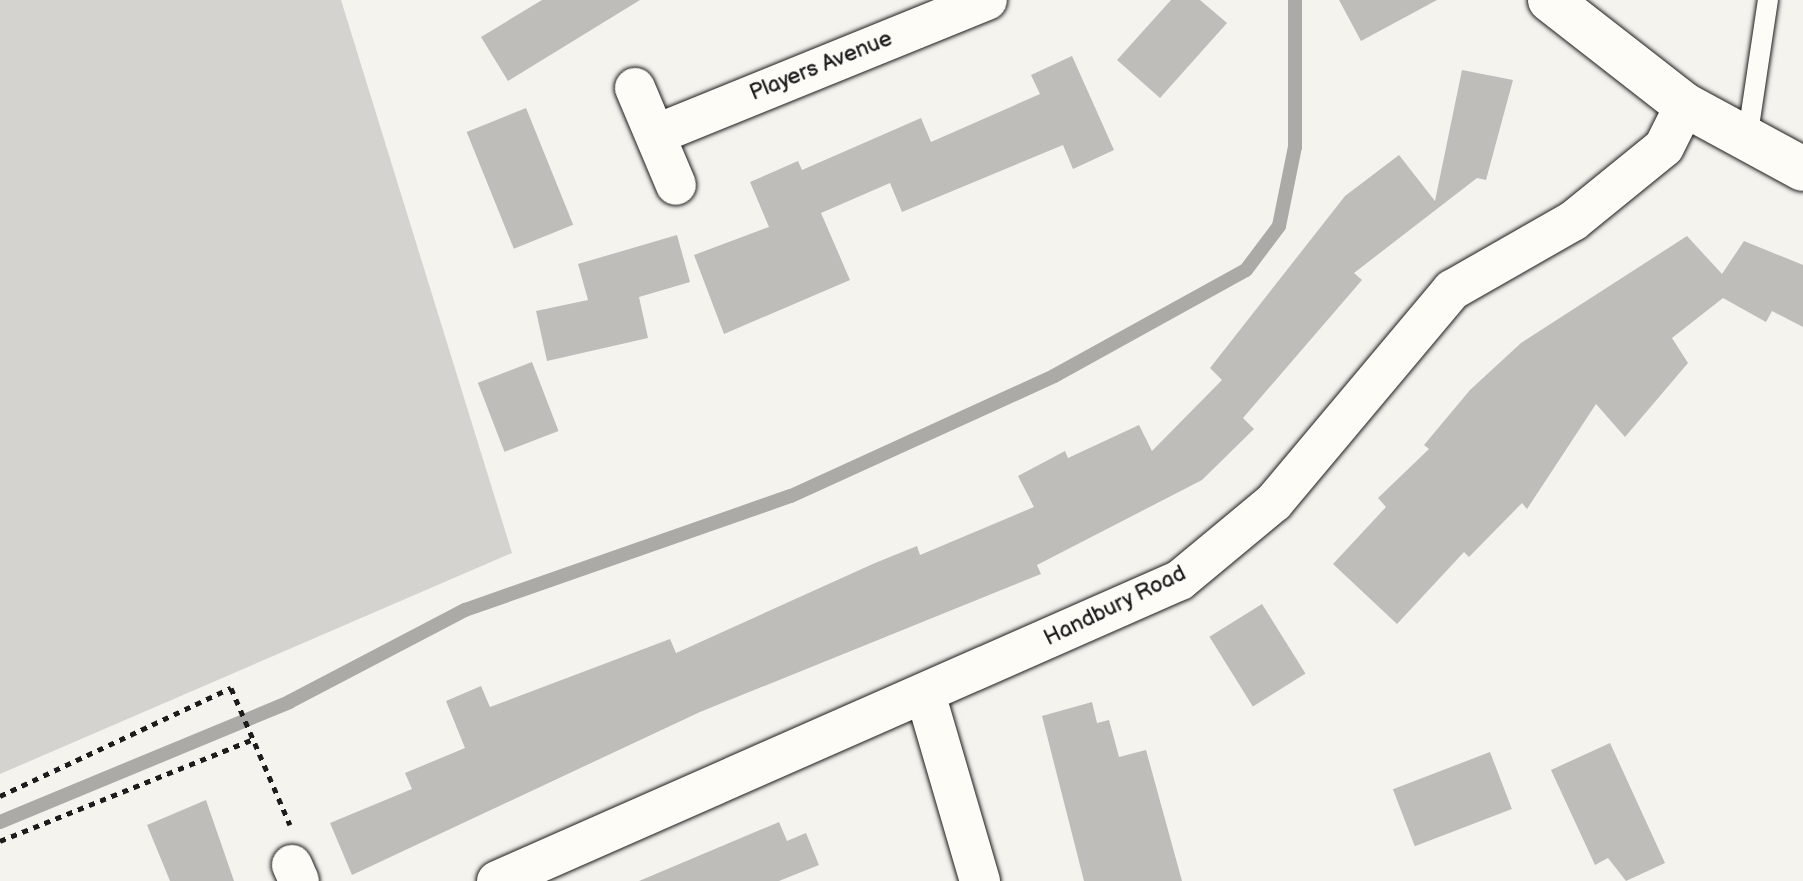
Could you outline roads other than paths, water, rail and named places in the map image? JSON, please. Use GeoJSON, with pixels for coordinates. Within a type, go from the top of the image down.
{"type":"FeatureCollection","features":[{"type":"Feature","properties":{"kind":"street","name":"Players Avenue"},"geometry":{"type":"LineString","coordinates":[[657,134],[987,0]]}},
{"type":"Feature","properties":{"kind":"street"},"geometry":{"type":"LineString","coordinates":[[1550,0],[1685,105],[1803,169]]}},
{"type":"Feature","properties":{"kind":"street"},"geometry":{"type":"LineString","coordinates":[[635,88],[676,185]]}},
{"type":"Feature","properties":{"kind":"street","name":"Handbury Road"},"geometry":{"type":"LineString","coordinates":[[497,881],[1180,580],[1274,502],[1452,290],[1573,221],[1664,147],[1685,105]]}},
{"type":"Feature","properties":{"kind":"street"},"geometry":{"type":"LineString","coordinates":[[925,693],[980,881]]}},
{"type":"Feature","properties":{"kind":"lane"},"geometry":{"type":"LineString","coordinates":[[1747,140],[1768,0]]}},
{"type":"Feature","properties":{"kind":"waterway"},"geometry":{"type":"LineString","coordinates":[[0,822],[289,702],[465,610],[791,496],[1054,376],[1246,270],[1279,226],[1295,147],[1295,0]]}}]}
